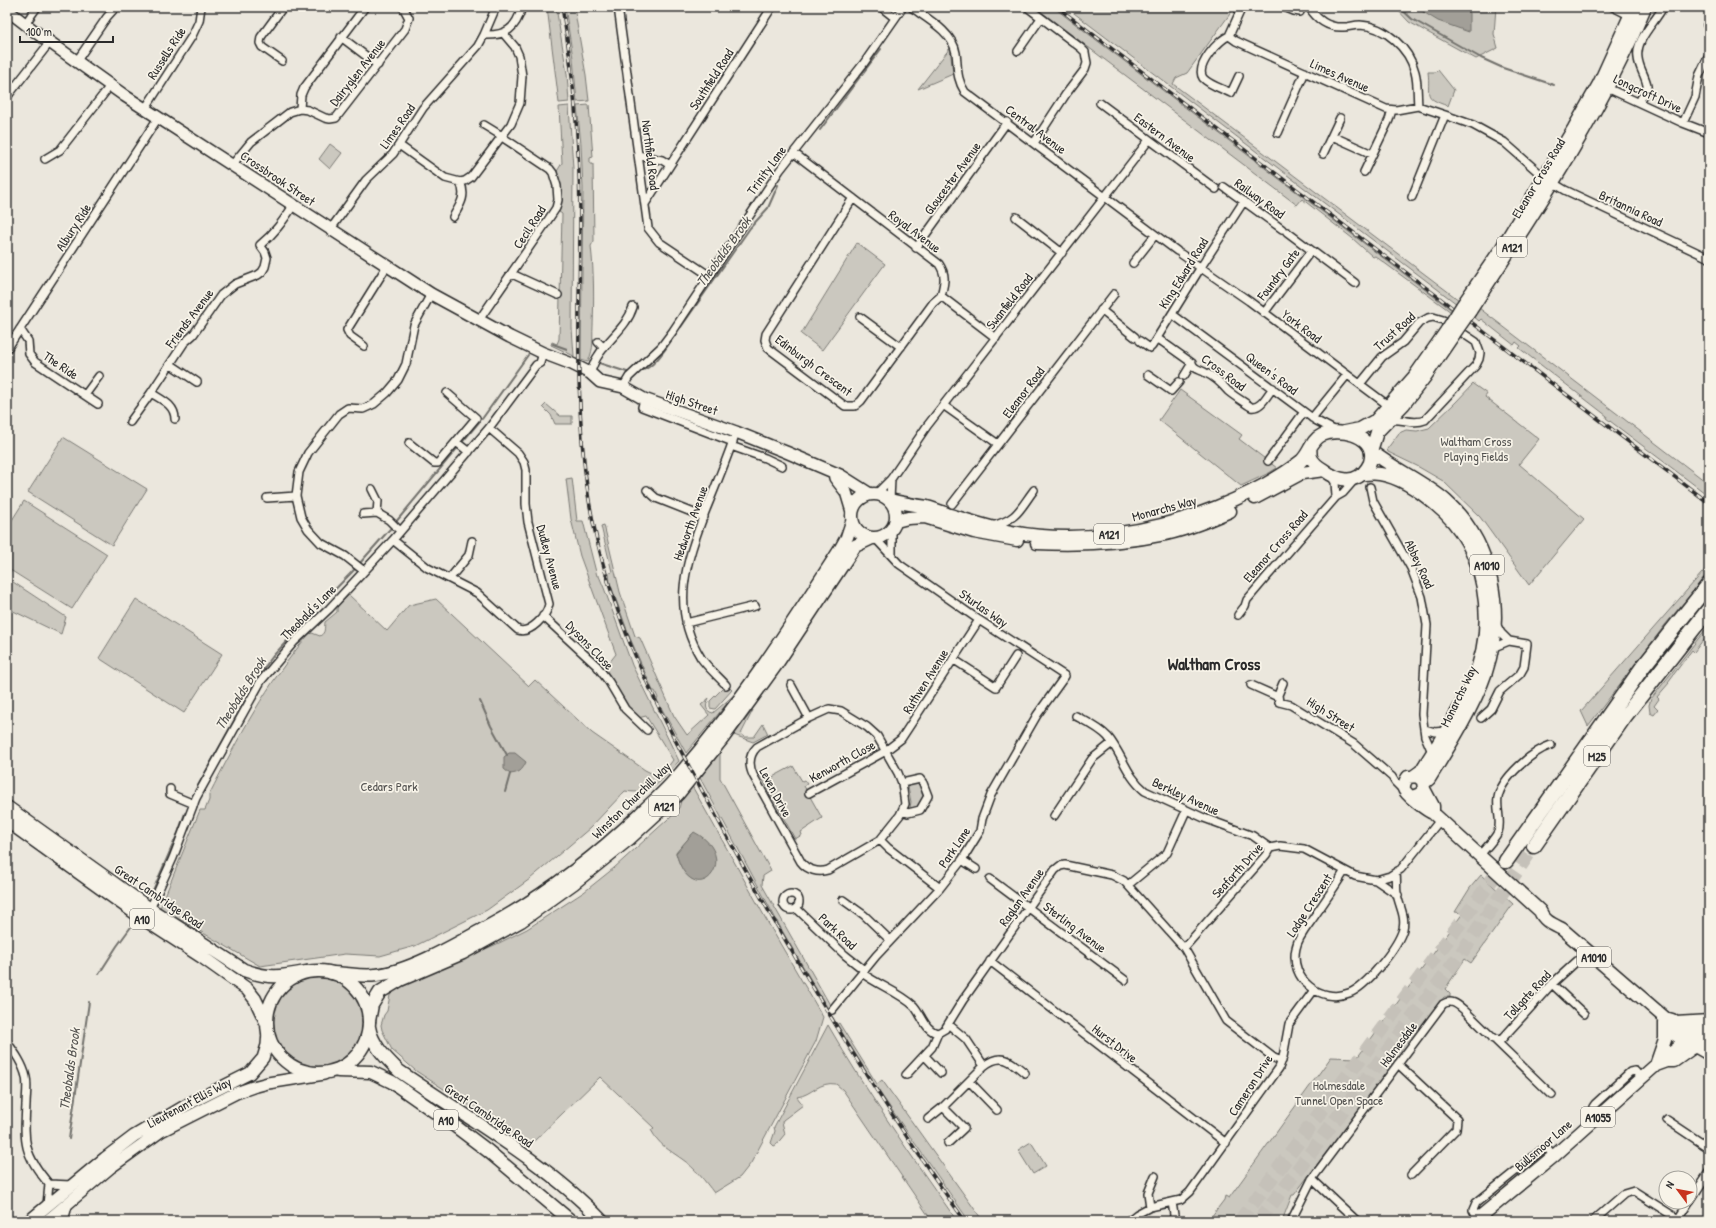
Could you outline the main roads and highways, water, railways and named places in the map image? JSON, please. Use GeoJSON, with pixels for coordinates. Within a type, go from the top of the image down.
{"type":"FeatureCollection","features":[{"type":"Feature","properties":{"kind":"highway","name":"M25"},"geometry":{"type":"LineString","coordinates":[[1506,861],[1642,668],[1709,584]]}},
{"type":"Feature","properties":{"kind":"highway","name":"M25"},"geometry":{"type":"LineString","coordinates":[[1534,846],[1625,716],[1709,609]]}},
{"type":"Feature","properties":{"kind":"main road","name":"Eleanor Cross Road"},"geometry":{"type":"LineString","coordinates":[[1341,432],[1360,429],[1376,420],[1414,377],[1451,330],[1549,180],[1603,86],[1634,14],[1645,7]]}},
{"type":"Feature","properties":{"kind":"main road","name":"Crossbrook Street"},"geometry":{"type":"LineString","coordinates":[[7,10],[110,86],[330,230],[431,294],[543,353]]}},
{"type":"Feature","properties":{"kind":"main road","name":"Eleanor Cross Road"},"geometry":{"type":"LineString","coordinates":[[1371,451],[1374,436],[1404,404],[1424,378],[1451,330]]}},
{"type":"Feature","properties":{"kind":"main road","name":"High Street"},"geometry":{"type":"LineString","coordinates":[[543,353],[560,358],[590,373],[600,382],[623,386],[644,399],[733,440],[770,446],[834,473],[840,474],[873,494]]}},
{"type":"Feature","properties":{"kind":"main road"},"geometry":{"type":"LineString","coordinates":[[1341,432],[1362,440],[1371,451],[1371,458],[1369,464],[1359,476],[1344,480],[1327,472],[1317,465],[1311,458],[1310,448],[1314,440],[1321,436],[1341,432]]}},
{"type":"Feature","properties":{"kind":"main road","name":"Monarchs Way"},"geometry":{"type":"LineString","coordinates":[[890,500],[927,507],[990,526],[1023,533],[1088,536],[1139,530],[1172,523],[1218,507],[1253,490],[1297,463],[1304,458],[1310,448]]}},
{"type":"Feature","properties":{"kind":"main road","name":"Monarchs Way"},"geometry":{"type":"LineString","coordinates":[[1371,451],[1386,463],[1425,484],[1447,502],[1467,524],[1484,556],[1489,571],[1494,600],[1495,622],[1492,648],[1486,673],[1471,705],[1424,786]]}},
{"type":"Feature","properties":{"kind":"main road","name":"Monarchs Way"},"geometry":{"type":"LineString","coordinates":[[894,525],[908,518],[925,517],[995,537],[1037,543],[1079,544],[1108,542],[1166,534],[1187,528],[1235,508],[1302,473],[1327,472]]}},
{"type":"Feature","properties":{"kind":"main road"},"geometry":{"type":"LineString","coordinates":[[834,473],[835,478],[846,492],[852,517],[860,532],[874,538],[888,533],[894,525],[896,510],[890,500],[873,494],[860,500],[852,517]]}},
{"type":"Feature","properties":{"kind":"main road","name":"Monarchs Way"},"geometry":{"type":"LineString","coordinates":[[1359,476],[1376,473],[1394,479],[1424,495],[1440,508],[1451,520],[1466,541],[1480,574],[1485,601],[1485,626],[1481,657],[1473,681],[1446,731],[1421,771],[1411,776]]}},
{"type":"Feature","properties":{"kind":"main road","name":"Winston Churchill Way"},"geometry":{"type":"LineString","coordinates":[[331,973],[375,975],[417,963],[457,944],[523,906],[568,875],[622,831],[669,786],[715,732],[769,659],[837,555],[847,537],[852,517]]}},
{"type":"Feature","properties":{"kind":"main road","name":"Winston Churchill Way"},"geometry":{"type":"LineString","coordinates":[[369,1023],[372,1005],[380,992],[400,980],[463,953],[521,921],[574,883],[623,844],[678,794],[723,738],[776,665],[855,546],[874,538]]}},
{"type":"Feature","properties":{"kind":"main road"},"geometry":{"type":"LineString","coordinates":[[1411,776],[1422,778],[1424,786],[1420,794],[1409,795],[1404,789],[1404,784],[1411,776]]}},
{"type":"Feature","properties":{"kind":"main road","name":"High Street"},"geometry":{"type":"LineString","coordinates":[[1424,786],[1436,816]]}},
{"type":"Feature","properties":{"kind":"main road","name":"High Street"},"geometry":{"type":"LineString","coordinates":[[1409,795],[1436,816],[1540,911],[1543,918],[1562,929],[1669,1023]]}},
{"type":"Feature","properties":{"kind":"main road","name":"Great Cambridge Road"},"geometry":{"type":"LineString","coordinates":[[7,808],[150,909],[244,970],[261,976],[274,977],[306,972]]}},
{"type":"Feature","properties":{"kind":"main road","name":"Great Cambridge Road"},"geometry":{"type":"LineString","coordinates":[[7,821],[142,918],[202,957],[247,989],[255,999],[267,1028]]}},
{"type":"Feature","properties":{"kind":"main road"},"geometry":{"type":"LineString","coordinates":[[320,971],[339,976],[353,985],[362,996],[367,1007],[369,1023],[366,1039],[359,1052],[338,1071],[324,1074],[301,1070],[291,1066],[275,1049],[267,1028],[268,1011],[278,990],[294,977],[306,972],[320,971]]}},
{"type":"Feature","properties":{"kind":"main road"},"geometry":{"type":"LineString","coordinates":[[1661,1063],[1669,1023],[1709,1021]]}},
{"type":"Feature","properties":{"kind":"main road","name":"A1055"},"geometry":{"type":"LineString","coordinates":[[1699,1041],[1709,1021]]}},
{"type":"Feature","properties":{"kind":"main road","name":"Great Cambridge Road"},"geometry":{"type":"LineString","coordinates":[[369,1023],[374,1042],[386,1058],[399,1071],[534,1162],[566,1188],[602,1221]]}},
{"type":"Feature","properties":{"kind":"main road","name":"A1010"},"geometry":{"type":"LineString","coordinates":[[1669,1023],[1699,1041],[1709,1054]]}},
{"type":"Feature","properties":{"kind":"main road","name":"Lieutenant Ellis Way"},"geometry":{"type":"LineString","coordinates":[[29,1221],[111,1154],[163,1118],[250,1073],[263,1058],[267,1045],[267,1028]]}},
{"type":"Feature","properties":{"kind":"main road","name":"Bullsmoor Lane"},"geometry":{"type":"LineString","coordinates":[[1477,1220],[1554,1156],[1599,1115],[1661,1063],[1669,1054],[1699,1041]]}},
{"type":"Feature","properties":{"kind":"main road","name":"A10"},"geometry":{"type":"LineString","coordinates":[[338,1071],[371,1072],[392,1082],[483,1147],[571,1221]]}},
{"type":"Feature","properties":{"kind":"main road","name":"Lieutenant Ellis Way"},"geometry":{"type":"LineString","coordinates":[[46,1221],[111,1167],[161,1131],[236,1093],[268,1083],[324,1074]]}},
{"type":"Feature","properties":{"kind":"waterway"},"geometry":{"type":"LineString","coordinates":[[1399,7],[1412,19],[1481,58],[1503,68],[1554,85]]}},
{"type":"Feature","properties":{"kind":"waterway","name":"Theobalds Brook"},"geometry":{"type":"LineString","coordinates":[[820,130],[881,49]]}},
{"type":"Feature","properties":{"kind":"waterway","name":"Theobalds Brook"},"geometry":{"type":"LineString","coordinates":[[681,327],[750,228],[768,208],[778,185]]}},
{"type":"Feature","properties":{"kind":"waterway","name":"Theobalds Brook"},"geometry":{"type":"LineString","coordinates":[[639,371],[649,367],[664,351],[675,335]]}},
{"type":"Feature","properties":{"kind":"waterway","name":"Theobalds Brook"},"geometry":{"type":"LineString","coordinates":[[553,344],[567,349]]}},
{"type":"Feature","properties":{"kind":"waterway","name":"Theobalds Brook"},"geometry":{"type":"LineString","coordinates":[[482,419],[528,355]]}},
{"type":"Feature","properties":{"kind":"waterway","name":"Theobalds Brook"},"geometry":{"type":"LineString","coordinates":[[599,363],[631,372]]}},
{"type":"Feature","properties":{"kind":"waterway","name":"Theobalds Brook"},"geometry":{"type":"LineString","coordinates":[[395,523],[479,422]]}},
{"type":"Feature","properties":{"kind":"waterway","name":"Theobalds Brook"},"geometry":{"type":"LineString","coordinates":[[317,608],[352,572],[390,529]]}},
{"type":"Feature","properties":{"kind":"waterway","name":"Theobalds Brook"},"geometry":{"type":"LineString","coordinates":[[195,791],[261,672],[273,656],[313,613]]}},
{"type":"Feature","properties":{"kind":"waterway"},"geometry":{"type":"LineString","coordinates":[[480,701],[491,726],[507,755]]}},
{"type":"Feature","properties":{"kind":"waterway"},"geometry":{"type":"LineString","coordinates":[[505,792],[510,774]]}},
{"type":"Feature","properties":{"kind":"waterway","name":"Theobalds Brook"},"geometry":{"type":"LineString","coordinates":[[151,895],[185,813]]}},
{"type":"Feature","properties":{"kind":"waterway","name":"Theobalds Brook"},"geometry":{"type":"LineString","coordinates":[[99,974],[136,920]]}},
{"type":"Feature","properties":{"kind":"waterway","name":"Theobalds Brook"},"geometry":{"type":"LineString","coordinates":[[69,1139],[89,1002]]}},
{"type":"Feature","properties":{"kind":"tunnel"},"geometry":{"type":"LineString","coordinates":[[1259,1221],[1460,955],[1534,846]]}},
{"type":"Feature","properties":{"kind":"tunnel"},"geometry":{"type":"LineString","coordinates":[[1240,1221],[1506,861]]}},
{"type":"Feature","properties":{"kind":"railway"},"geometry":{"type":"LineString","coordinates":[[562,7],[573,83],[578,159],[580,211],[579,388],[581,423],[588,494],[597,542],[610,587],[625,631],[662,715],[756,889],[841,1034],[901,1128],[965,1221]]}},
{"type":"Feature","properties":{"kind":"railway"},"geometry":{"type":"LineString","coordinates":[[1057,7],[1709,503]]}},
{"type":"Feature","properties":{"kind":"district","name":"Waltham Cross"},"geometry":{"type":"Point","coordinates":[1214,663]}},
{"type":"Feature","properties":{"kind":"park label","name":"Waltham Cross Playing Fields"},"geometry":{"type":"Point","coordinates":[1476,448]}},
{"type":"Feature","properties":{"kind":"park label","name":"Cedars Park"},"geometry":{"type":"Point","coordinates":[389,786]}},
{"type":"Feature","properties":{"kind":"park label","name":"Holmesdale Tunnel Open Space"},"geometry":{"type":"Point","coordinates":[1339,1092]}}]}
